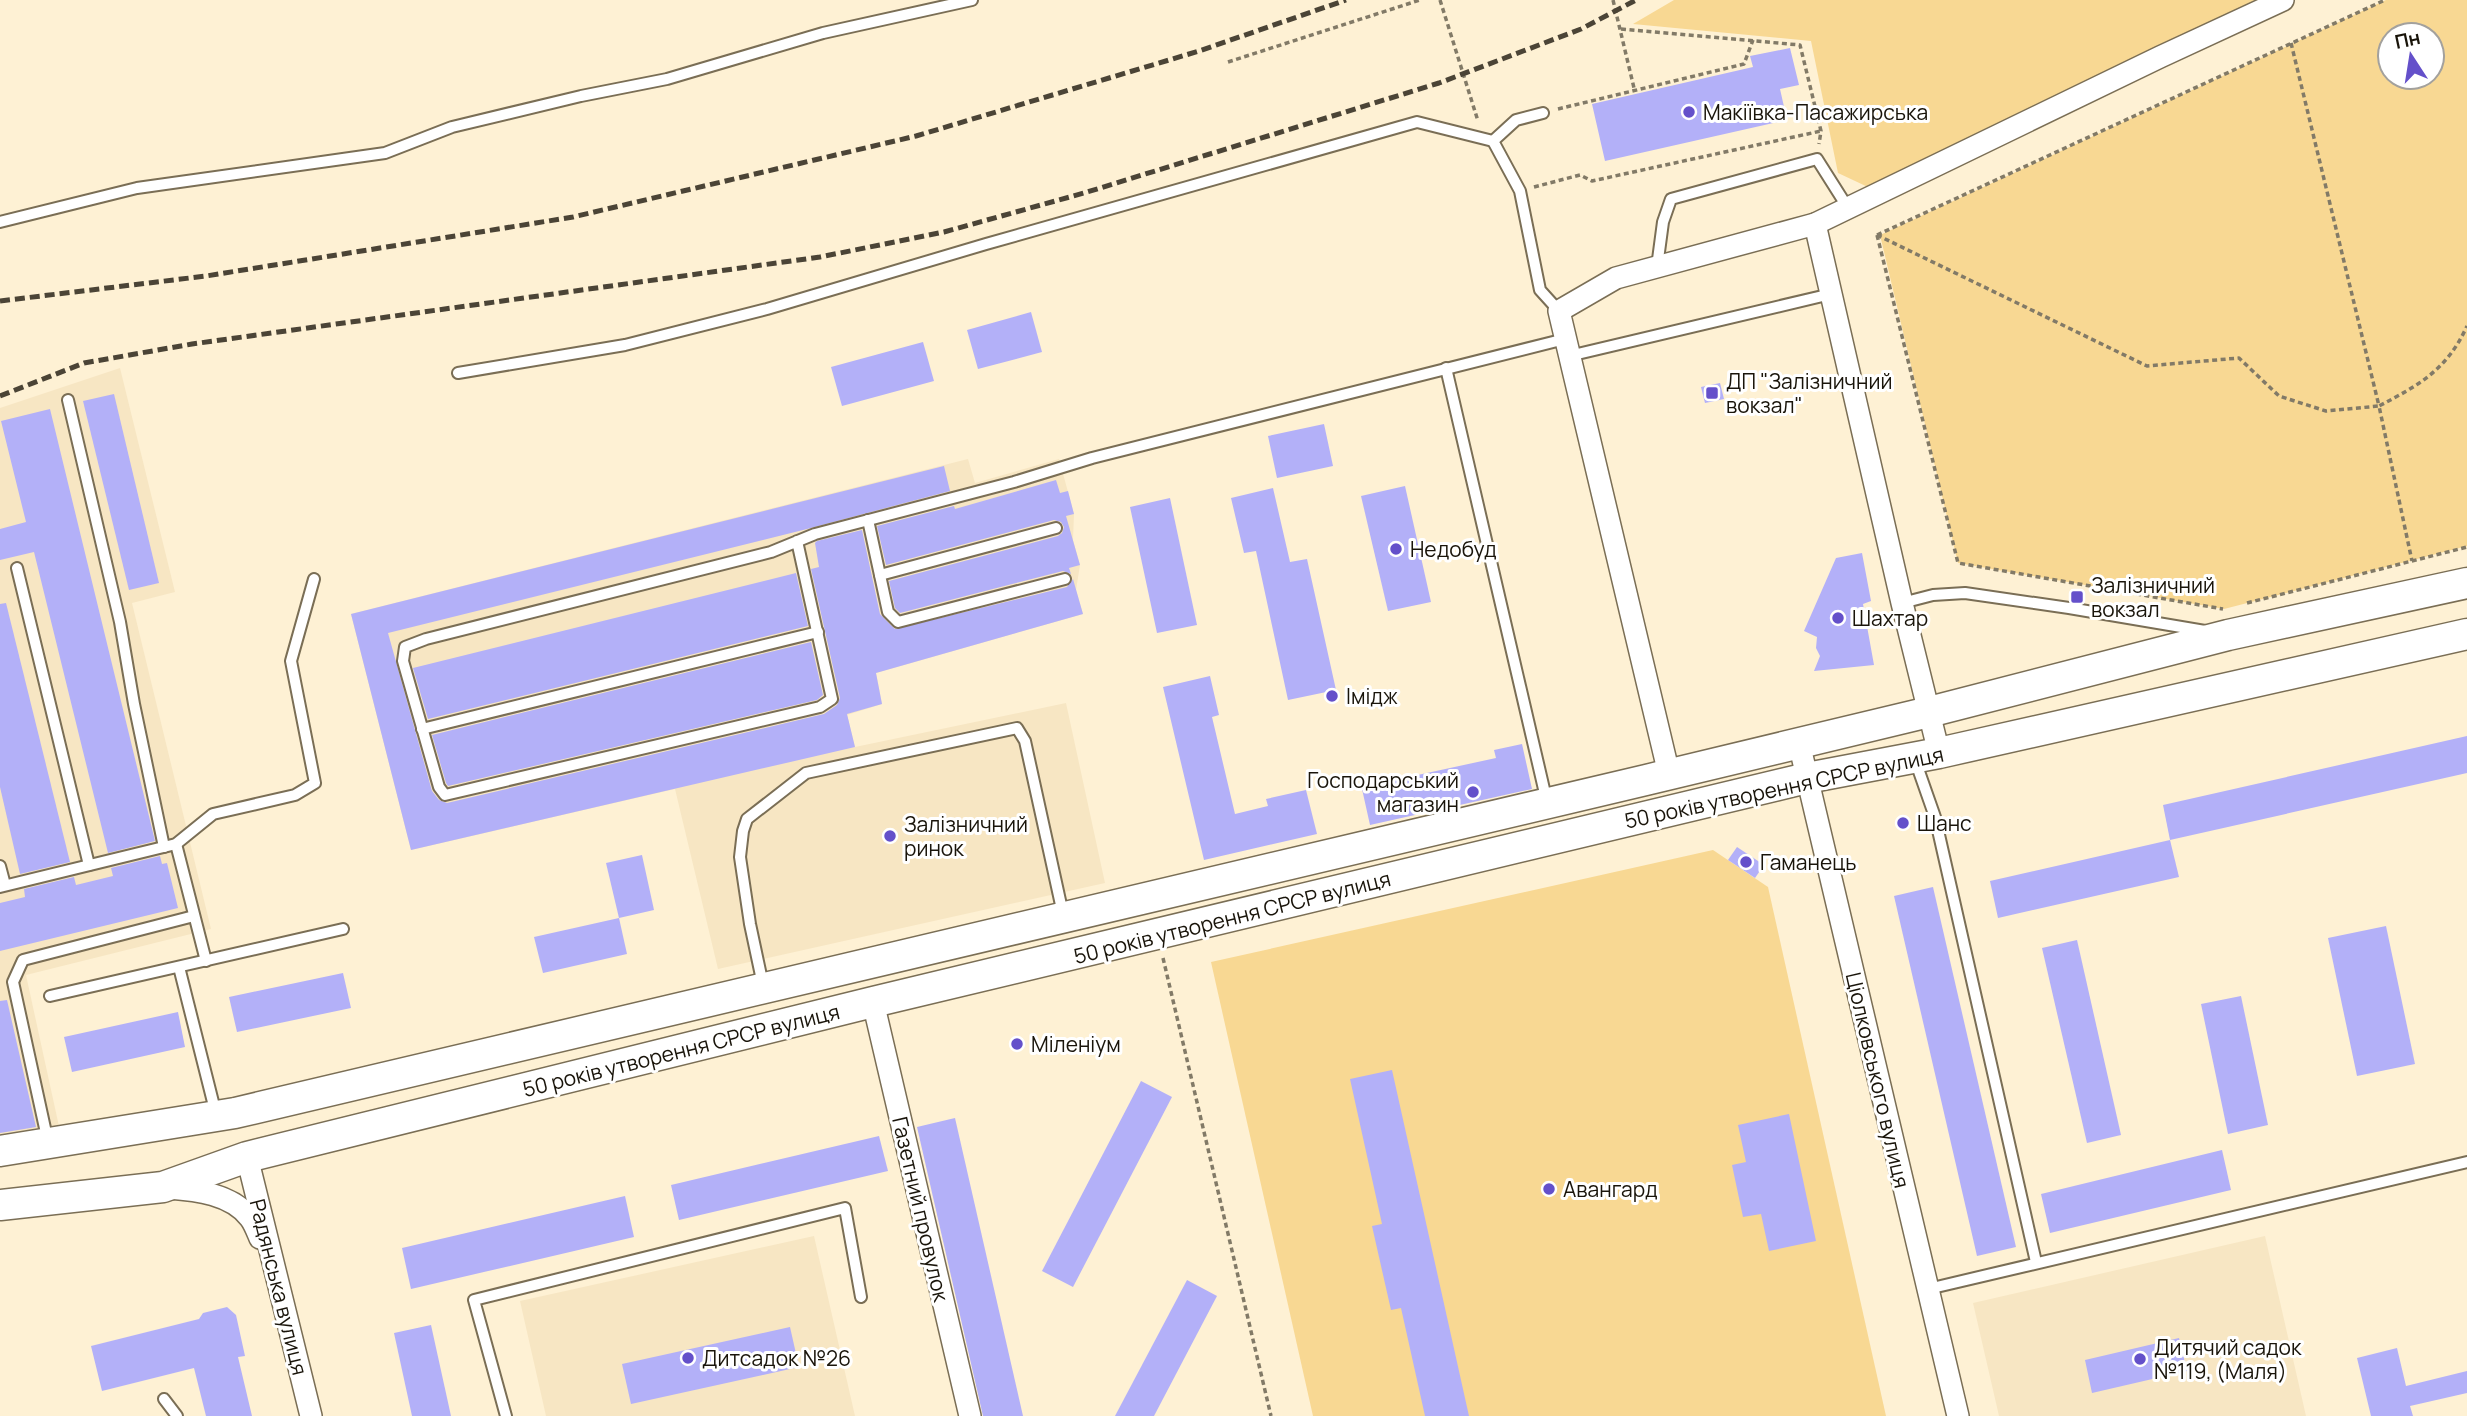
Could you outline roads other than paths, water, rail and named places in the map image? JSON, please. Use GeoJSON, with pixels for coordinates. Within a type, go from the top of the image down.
{"type":"FeatureCollection","features":[{"type":"Feature","properties":{"kind":"main road","name":"50 років утворення СРСР вулиця"},"geometry":{"type":"LineString","coordinates":[[0,1152],[226,1115],[1930,712],[2226,622],[2467,583]]}},
{"type":"Feature","properties":{"kind":"main road","name":"50 років утворення СРСР вулиця"},"geometry":{"type":"LineString","coordinates":[[0,1205],[163,1187],[247,1157],[873,1002],[1807,778],[1927,755],[2467,634]]}},
{"type":"Feature","properties":{"kind":"main road"},"geometry":{"type":"LineString","coordinates":[[226,1115],[247,1157]]}},
{"type":"Feature","properties":{"kind":"street"},"geometry":{"type":"LineString","coordinates":[[1669,774],[1559,311],[1616,278],[1815,224],[2283,0]]}},
{"type":"Feature","properties":{"kind":"street"},"geometry":{"type":"LineString","coordinates":[[1815,224],[1902,603],[1930,712],[1927,755]]}},
{"type":"Feature","properties":{"kind":"street","name":"Ціолковського вулиця"},"geometry":{"type":"LineString","coordinates":[[1799,743],[1958,1416]]}},
{"type":"Feature","properties":{"kind":"street","name":"Газетний провулок"},"geometry":{"type":"LineString","coordinates":[[873,1002],[970,1416]]}},
{"type":"Feature","properties":{"kind":"street","name":"Радянська вулиця"},"geometry":{"type":"LineString","coordinates":[[247,1157],[311,1416]]}},
{"type":"Feature","properties":{"kind":"street"},"geometry":{"type":"LineString","coordinates":[[163,1187],[196,1190],[228,1200],[250,1217],[272,1263]]}},
{"type":"Feature","properties":{"kind":"lane"},"geometry":{"type":"LineString","coordinates":[[0,222],[137,188],[385,153],[452,127],[580,96],[667,79],[823,33],[972,0]]}},
{"type":"Feature","properties":{"kind":"lane"},"geometry":{"type":"LineString","coordinates":[[1493,141],[1516,120],[1542,113]]}},
{"type":"Feature","properties":{"kind":"lane"},"geometry":{"type":"LineString","coordinates":[[458,373],[625,345],[767,309],[999,240],[1418,122],[1493,141],[1520,191],[1540,290],[1559,311]]}},
{"type":"Feature","properties":{"kind":"lane"},"geometry":{"type":"LineString","coordinates":[[1657,267],[1663,222],[1671,198],[1816,159],[1848,208]]}},
{"type":"Feature","properties":{"kind":"lane"},"geometry":{"type":"LineString","coordinates":[[797,541],[832,699],[820,707],[445,795],[439,787],[402,661],[405,647],[426,639],[771,551],[797,541],[868,520],[1014,482],[1092,458],[1446,369],[1830,294]]}},
{"type":"Feature","properties":{"kind":"lane"},"geometry":{"type":"LineString","coordinates":[[1446,369],[1547,803]]}},
{"type":"Feature","properties":{"kind":"lane"},"geometry":{"type":"LineString","coordinates":[[68,401],[120,622],[164,846]]}},
{"type":"Feature","properties":{"kind":"lane"},"geometry":{"type":"LineString","coordinates":[[868,520],[888,612],[898,622],[1065,579]]}},
{"type":"Feature","properties":{"kind":"lane"},"geometry":{"type":"LineString","coordinates":[[880,575],[1056,528]]}},
{"type":"Feature","properties":{"kind":"lane"},"geometry":{"type":"LineString","coordinates":[[16,568],[89,865]]}},
{"type":"Feature","properties":{"kind":"lane"},"geometry":{"type":"LineString","coordinates":[[0,866],[2,886],[176,844],[213,814],[295,795],[315,783],[291,662],[314,579]]}},
{"type":"Feature","properties":{"kind":"lane"},"geometry":{"type":"LineString","coordinates":[[1902,603],[1933,595],[1965,593],[2068,608],[2226,622]]}},
{"type":"Feature","properties":{"kind":"lane"},"geometry":{"type":"LineString","coordinates":[[422,729],[817,632]]}},
{"type":"Feature","properties":{"kind":"lane"},"geometry":{"type":"LineString","coordinates":[[764,988],[750,924],[740,857],[743,831],[747,819],[806,773],[1017,728],[1025,741],[1063,917]]}},
{"type":"Feature","properties":{"kind":"lane"},"geometry":{"type":"LineString","coordinates":[[1927,755],[1935,817],[2036,1262]]}},
{"type":"Feature","properties":{"kind":"lane"},"geometry":{"type":"LineString","coordinates":[[176,844],[206,961]]}},
{"type":"Feature","properties":{"kind":"lane"},"geometry":{"type":"LineString","coordinates":[[49,1143],[13,982],[23,960],[194,916]]}},
{"type":"Feature","properties":{"kind":"lane"},"geometry":{"type":"LineString","coordinates":[[50,996],[343,929]]}},
{"type":"Feature","properties":{"kind":"lane"},"geometry":{"type":"LineString","coordinates":[[179,967],[226,1115]]}},
{"type":"Feature","properties":{"kind":"lane"},"geometry":{"type":"LineString","coordinates":[[1928,1289],[2467,1162]]}},
{"type":"Feature","properties":{"kind":"lane"},"geometry":{"type":"LineString","coordinates":[[506,1416],[474,1300],[845,1208],[862,1297]]}},
{"type":"Feature","properties":{"kind":"lane"},"geometry":{"type":"LineString","coordinates":[[164,1399],[177,1416]]}},
{"type":"Feature","properties":{"kind":"railway"},"geometry":{"type":"LineString","coordinates":[[0,301],[206,276],[573,217],[916,136],[1199,51],[1346,0]]}},
{"type":"Feature","properties":{"kind":"railway"},"geometry":{"type":"LineString","coordinates":[[0,396],[84,363],[192,344],[820,257],[944,232],[1084,193],[1439,83],[1581,29],[1636,0]]}},
{"type":"Feature","properties":{"kind":"place","name":"Макіївка-Пасажирська"},"geometry":{"type":"Point","coordinates":[1689,112]}},
{"type":"Feature","properties":{"kind":"place","name":"ДП \"Залізничний вокзал\""},"geometry":{"type":"Point","coordinates":[1712,393]}},
{"type":"Feature","properties":{"kind":"place","name":"Недобуд"},"geometry":{"type":"Point","coordinates":[1396,549]}},
{"type":"Feature","properties":{"kind":"place","name":"Залізничний вокзал"},"geometry":{"type":"Point","coordinates":[2077,597]}},
{"type":"Feature","properties":{"kind":"place","name":"Шахтар"},"geometry":{"type":"Point","coordinates":[1838,618]}},
{"type":"Feature","properties":{"kind":"place","name":"Імідж"},"geometry":{"type":"Point","coordinates":[1332,696]}},
{"type":"Feature","properties":{"kind":"place","name":"Господарський магазин"},"geometry":{"type":"Point","coordinates":[1473,792]}},
{"type":"Feature","properties":{"kind":"place","name":"Шанс"},"geometry":{"type":"Point","coordinates":[1903,823]}},
{"type":"Feature","properties":{"kind":"place","name":"Залізничний ринок"},"geometry":{"type":"Point","coordinates":[890,836]}},
{"type":"Feature","properties":{"kind":"place","name":"Гаманець"},"geometry":{"type":"Point","coordinates":[1746,862]}},
{"type":"Feature","properties":{"kind":"place","name":"Міленіум"},"geometry":{"type":"Point","coordinates":[1017,1044]}},
{"type":"Feature","properties":{"kind":"place","name":"Авангард"},"geometry":{"type":"Point","coordinates":[1549,1189]}},
{"type":"Feature","properties":{"kind":"place","name":"Дитсадок №26"},"geometry":{"type":"Point","coordinates":[688,1358]}},
{"type":"Feature","properties":{"kind":"place","name":"Дитячий садок №119, (Маля)"},"geometry":{"type":"Point","coordinates":[2140,1359]}}]}
